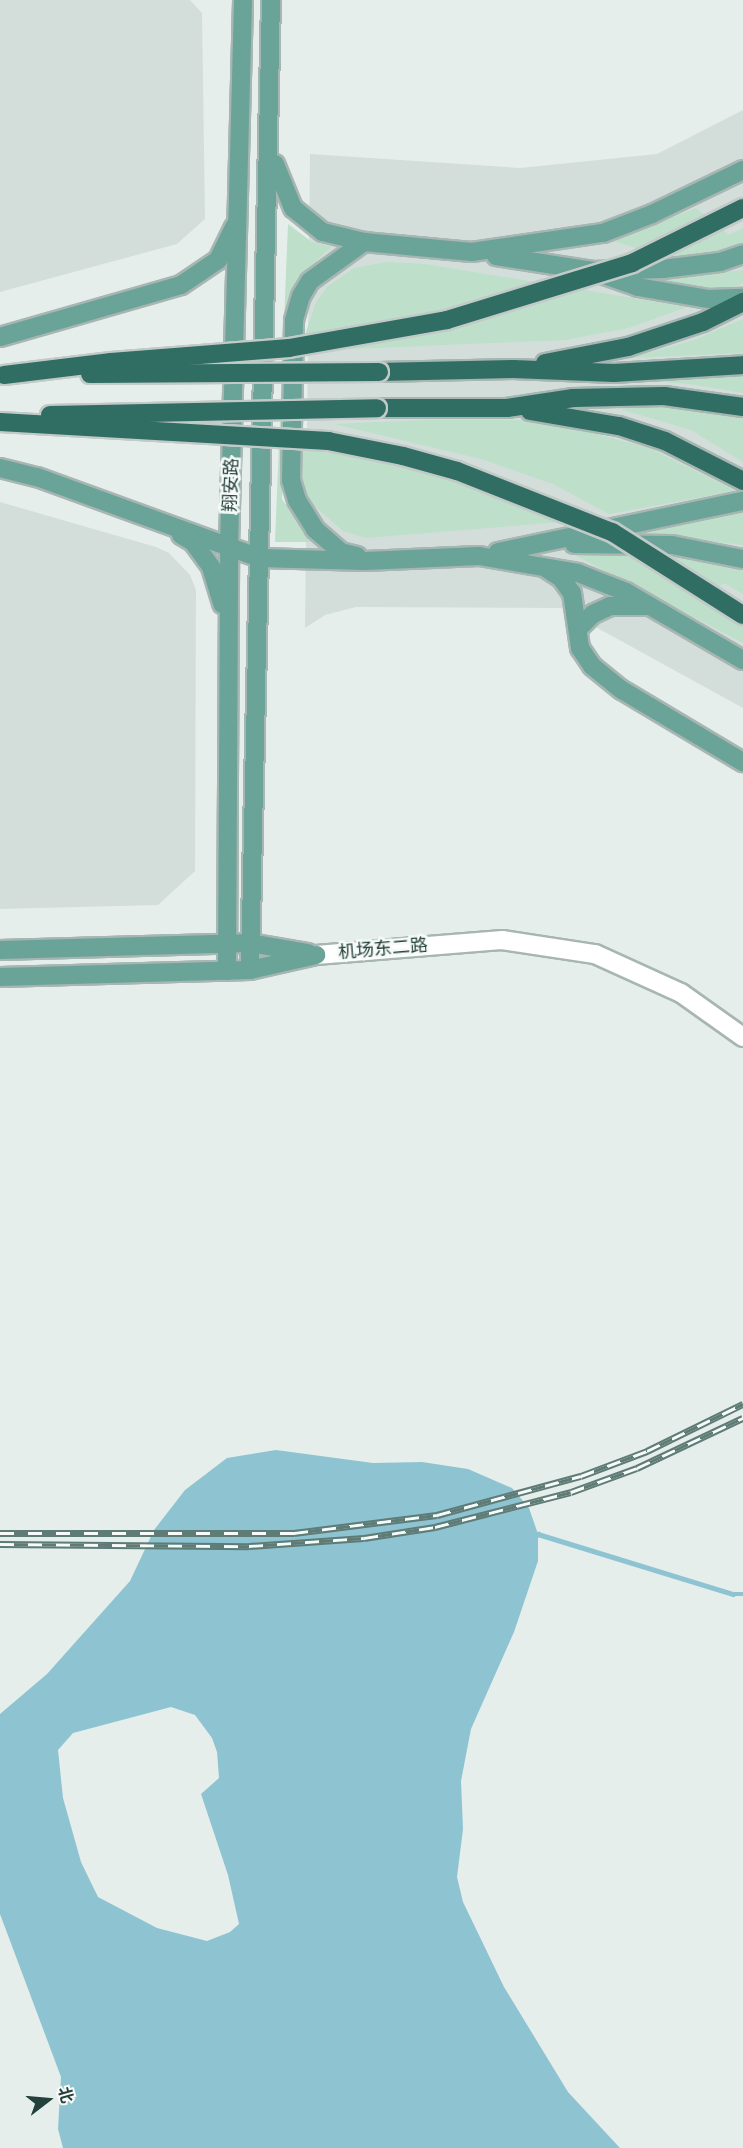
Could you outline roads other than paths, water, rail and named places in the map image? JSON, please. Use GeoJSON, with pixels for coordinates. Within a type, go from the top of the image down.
{"type":"FeatureCollection","features":[{"type":"Feature","properties":{"kind":"highway"},"geometry":{"type":"LineString","coordinates":[[2,375],[289,348],[447,320],[632,263],[743,208]]}},
{"type":"Feature","properties":{"kind":"highway"},"geometry":{"type":"LineString","coordinates":[[513,369],[583,356],[664,336],[743,300]]}},
{"type":"Feature","properties":{"kind":"highway"},"geometry":{"type":"LineString","coordinates":[[2,375],[513,369],[614,373],[743,365]]}},
{"type":"Feature","properties":{"kind":"highway"},"geometry":{"type":"LineString","coordinates":[[0,417],[378,408],[507,408],[573,398],[664,396],[743,407]]}},
{"type":"Feature","properties":{"kind":"highway"},"geometry":{"type":"LineString","coordinates":[[507,408],[619,426],[665,441],[743,481]]}},
{"type":"Feature","properties":{"kind":"highway"},"geometry":{"type":"LineString","coordinates":[[0,422],[328,441],[403,456],[457,471],[612,532],[743,615]]}},
{"type":"Feature","properties":{"kind":"main road"},"geometry":{"type":"LineString","coordinates":[[232,0],[242,43]]}},
{"type":"Feature","properties":{"kind":"main road","name":"翔安路"},"geometry":{"type":"LineString","coordinates":[[226,971],[229,547],[240,208],[243,0]]}},
{"type":"Feature","properties":{"kind":"main road","name":"翔安路"},"geometry":{"type":"LineString","coordinates":[[250,970],[270,140],[271,0]]}},
{"type":"Feature","properties":{"kind":"main road"},"geometry":{"type":"LineString","coordinates":[[270,140],[278,176],[293,208],[323,232],[364,242],[472,252],[592,271],[638,287],[709,298],[743,300]]}},
{"type":"Feature","properties":{"kind":"main road"},"geometry":{"type":"LineString","coordinates":[[472,252],[603,233],[652,214],[743,170]]}},
{"type":"Feature","properties":{"kind":"main road"},"geometry":{"type":"LineString","coordinates":[[0,337],[195,278],[218,260],[227,247],[240,208]]}},
{"type":"Feature","properties":{"kind":"main road"},"geometry":{"type":"LineString","coordinates":[[364,242],[310,281],[296,308],[291,480],[304,514],[327,541],[341,552],[370,560]]}},
{"type":"Feature","properties":{"kind":"main road"},"geometry":{"type":"LineString","coordinates":[[592,271],[663,269],[720,262],[743,254]]}},
{"type":"Feature","properties":{"kind":"main road"},"geometry":{"type":"LineString","coordinates":[[0,468],[37,477],[260,558],[370,560],[479,556],[743,501]]}},
{"type":"Feature","properties":{"kind":"main road"},"geometry":{"type":"LineString","coordinates":[[159,522],[193,542],[203,553],[216,581],[228,635]]}},
{"type":"Feature","properties":{"kind":"main road"},"geometry":{"type":"LineString","coordinates":[[545,544],[672,545],[743,559]]}},
{"type":"Feature","properties":{"kind":"main road"},"geometry":{"type":"LineString","coordinates":[[479,556],[538,563],[588,577],[648,606],[743,660]]}},
{"type":"Feature","properties":{"kind":"main road"},"geometry":{"type":"LineString","coordinates":[[538,563],[568,585],[585,659],[602,675],[743,762]]}},
{"type":"Feature","properties":{"kind":"main road"},"geometry":{"type":"LineString","coordinates":[[579,628],[593,614],[610,606],[648,606]]}},
{"type":"Feature","properties":{"kind":"main road","name":"机场东二路"},"geometry":{"type":"LineString","coordinates":[[0,950],[250,943],[316,955]]}},
{"type":"Feature","properties":{"kind":"main road"},"geometry":{"type":"LineString","coordinates":[[0,977],[250,970],[316,955]]}},
{"type":"Feature","properties":{"kind":"street","name":"机场东二路"},"geometry":{"type":"LineString","coordinates":[[316,955],[502,940],[595,954],[681,993],[743,1037]]}},
{"type":"Feature","properties":{"kind":"water"},"geometry":{"type":"Polygon","coordinates":[[[276,1450],[373,1463],[422,1462],[468,1469],[512,1488],[529,1508],[538,1534],[538,1561],[514,1632],[471,1729],[461,1781],[463,1829],[457,1877],[463,1902],[504,1987],[568,2092],[620,2148],[63,2148],[58,2129],[61,2077],[0,1914],[0,1714],[47,1674],[130,1581],[154,1530],[185,1490],[227,1458],[276,1450]],[[171,1707],[73,1733],[58,1750],[63,1798],[81,1862],[98,1897],[157,1928],[207,1941],[230,1932],[239,1924],[228,1875],[201,1794],[219,1778],[217,1752],[212,1738],[195,1715],[171,1707]]]}},
{"type":"Feature","properties":{"kind":"waterway"},"geometry":{"type":"LineString","coordinates":[[534,1537],[538,1534],[733,1594],[743,1594]]}},
{"type":"Feature","properties":{"kind":"railway"},"geometry":{"type":"LineString","coordinates":[[0,1533],[294,1533],[437,1515],[581,1476],[647,1451],[743,1404]]}},
{"type":"Feature","properties":{"kind":"railway"},"geometry":{"type":"LineString","coordinates":[[0,1544],[249,1546],[364,1538],[435,1527],[571,1492],[637,1468],[743,1418]]}}]}
